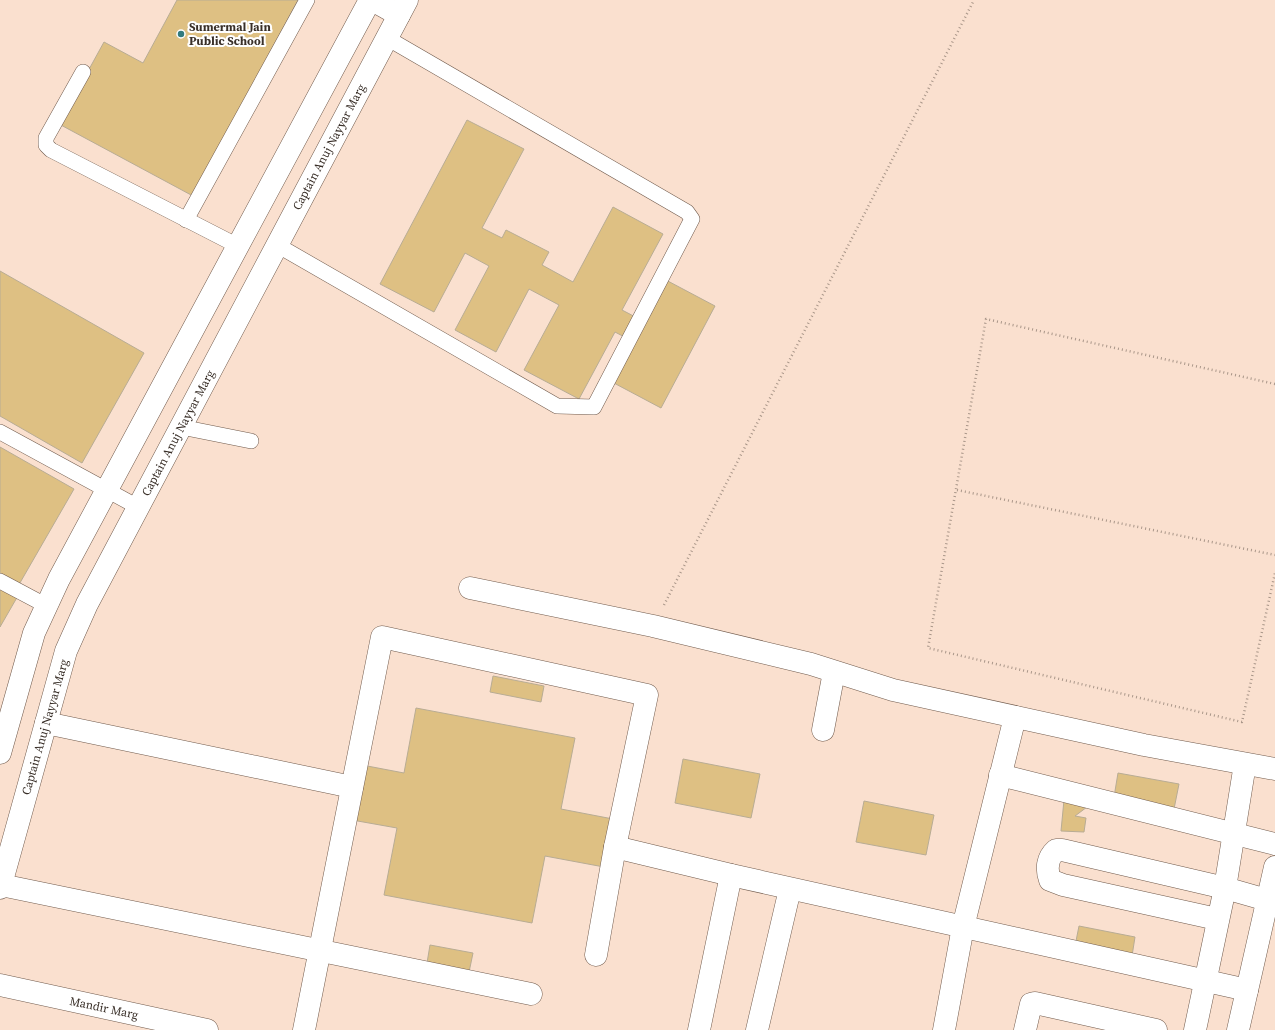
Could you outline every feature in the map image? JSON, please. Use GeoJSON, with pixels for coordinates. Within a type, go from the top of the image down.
{"type":"FeatureCollection","features":[{"type":"Feature","properties":{"kind":"street"},"geometry":{"type":"LineString","coordinates":[[0,753],[34,633],[108,489],[242,238],[371,0],[403,8]]}},
{"type":"Feature","properties":{"kind":"street","name":"Captain Anuj Nayyar Marg"},"geometry":{"type":"LineString","coordinates":[[0,886],[66,651],[87,604],[403,8]]}},
{"type":"Feature","properties":{"kind":"street"},"geometry":{"type":"LineString","coordinates":[[242,238],[277,245]]}},
{"type":"Feature","properties":{"kind":"street"},"geometry":{"type":"LineString","coordinates":[[470,588],[652,626],[834,672],[893,690],[1015,717],[1275,769]]}},
{"type":"Feature","properties":{"kind":"street"},"geometry":{"type":"LineString","coordinates":[[304,1030],[382,637],[647,695],[615,847],[596,955]]}},
{"type":"Feature","properties":{"kind":"street"},"geometry":{"type":"LineString","coordinates":[[824,730],[834,672]]}},
{"type":"Feature","properties":{"kind":"street"},"geometry":{"type":"LineString","coordinates":[[944,1030],[963,927],[1015,717]]}},
{"type":"Feature","properties":{"kind":"street"},"geometry":{"type":"LineString","coordinates":[[46,723],[352,787]]}},
{"type":"Feature","properties":{"kind":"street"},"geometry":{"type":"LineString","coordinates":[[1195,1030],[1224,888],[1245,764]]}},
{"type":"Feature","properties":{"kind":"street"},"geometry":{"type":"LineString","coordinates":[[1000,775],[1275,844]]}},
{"type":"Feature","properties":{"kind":"street"},"geometry":{"type":"LineString","coordinates":[[615,847],[790,889],[1247,990]]}},
{"type":"Feature","properties":{"kind":"street"},"geometry":{"type":"LineString","coordinates":[[1218,919],[1063,885],[1050,880],[1048,874],[1048,864],[1051,854],[1056,850],[1062,850],[1224,888],[1267,900]]}},
{"type":"Feature","properties":{"kind":"street"},"geometry":{"type":"LineString","coordinates":[[1238,1030],[1274,873]]}},
{"type":"Feature","properties":{"kind":"street"},"geometry":{"type":"LineString","coordinates":[[698,1030],[731,875]]}},
{"type":"Feature","properties":{"kind":"street"},"geometry":{"type":"LineString","coordinates":[[0,886],[532,994]]}},
{"type":"Feature","properties":{"kind":"street"},"geometry":{"type":"LineString","coordinates":[[757,1030],[790,889]]}},
{"type":"Feature","properties":{"kind":"street","name":"Mandir Marg"},"geometry":{"type":"LineString","coordinates":[[0,985],[141,1023],[207,1030]]}},
{"type":"Feature","properties":{"kind":"street"},"geometry":{"type":"LineString","coordinates":[[1025,1030],[1031,1004],[1035,1003],[1156,1030]]}},
{"type":"Feature","properties":{"kind":"lane"},"geometry":{"type":"LineString","coordinates":[[186,220],[307,0]]}},
{"type":"Feature","properties":{"kind":"lane"},"geometry":{"type":"LineString","coordinates":[[277,245],[557,406],[594,407],[692,219],[687,212],[387,38]]}},
{"type":"Feature","properties":{"kind":"lane"},"geometry":{"type":"LineString","coordinates":[[83,72],[46,138],[46,145],[51,150],[186,220],[242,238]]}},
{"type":"Feature","properties":{"kind":"lane"},"geometry":{"type":"LineString","coordinates":[[181,427],[251,441]]}},
{"type":"Feature","properties":{"kind":"lane"},"geometry":{"type":"LineString","coordinates":[[0,432],[108,489],[138,507]]}},
{"type":"Feature","properties":{"kind":"lane"},"geometry":{"type":"LineString","coordinates":[[0,581],[47,606]]}},
{"type":"Feature","properties":{"kind":"path"},"geometry":{"type":"LineString","coordinates":[[652,626],[974,0]]}},
{"type":"Feature","properties":{"kind":"path"},"geometry":{"type":"LineString","coordinates":[[1275,384],[986,319],[928,648],[1242,722],[1275,573]]}},
{"type":"Feature","properties":{"kind":"path"},"geometry":{"type":"LineString","coordinates":[[957,490],[1275,555]]}},
{"type":"Feature","properties":{"kind":"building"},"geometry":{"type":"Polygon","coordinates":[[[177,0],[298,0],[193,196],[59,124],[104,42],[143,63],[177,0]]]}},
{"type":"Feature","properties":{"kind":"building"},"geometry":{"type":"Polygon","coordinates":[[[467,120],[524,149],[482,228],[502,238],[506,230],[549,252],[542,265],[573,282],[613,207],[663,234],[622,310],[643,321],[664,279],[715,306],[661,408],[612,382],[634,342],[615,332],[579,399],[524,370],[559,305],[529,289],[496,352],[455,330],[489,266],[465,253],[434,312],[380,284],[467,120]]]}},
{"type":"Feature","properties":{"kind":"building"},"geometry":{"type":"Polygon","coordinates":[[[0,271],[144,353],[82,463],[0,416],[0,271]]]}},
{"type":"Feature","properties":{"kind":"building"},"geometry":{"type":"Polygon","coordinates":[[[0,447],[74,489],[17,588],[0,578],[0,447]]]}},
{"type":"Feature","properties":{"kind":"building"},"geometry":{"type":"Polygon","coordinates":[[[0,583],[19,594],[0,627],[0,583]]]}},
{"type":"Feature","properties":{"kind":"building"},"geometry":{"type":"Polygon","coordinates":[[[493,676],[544,686],[541,702],[490,692],[493,676]]]}},
{"type":"Feature","properties":{"kind":"building"},"geometry":{"type":"Polygon","coordinates":[[[416,708],[575,738],[561,809],[613,819],[604,867],[545,856],[532,923],[384,895],[397,828],[352,820],[362,765],[404,773],[416,708]]]}},
{"type":"Feature","properties":{"kind":"building"},"geometry":{"type":"Polygon","coordinates":[[[683,759],[760,774],[751,818],[675,803],[683,759]]]}},
{"type":"Feature","properties":{"kind":"building"},"geometry":{"type":"Polygon","coordinates":[[[1118,773],[1179,784],[1174,809],[1114,797],[1118,773]]]}},
{"type":"Feature","properties":{"kind":"building"},"geometry":{"type":"Polygon","coordinates":[[[1064,800],[1091,804],[1075,816],[1086,818],[1084,832],[1061,831],[1064,800]]]}},
{"type":"Feature","properties":{"kind":"building"},"geometry":{"type":"Polygon","coordinates":[[[864,801],[934,815],[926,855],[856,842],[864,801]]]}},
{"type":"Feature","properties":{"kind":"building"},"geometry":{"type":"Polygon","coordinates":[[[1079,926],[1135,937],[1132,956],[1075,946],[1079,926]]]}},
{"type":"Feature","properties":{"kind":"building"},"geometry":{"type":"Polygon","coordinates":[[[430,945],[473,953],[468,977],[426,969],[430,945]]]}},
{"type":"Feature","properties":{"kind":"place","name":"Sumermal Jain Public School"},"geometry":{"type":"Point","coordinates":[181,34]}}]}
